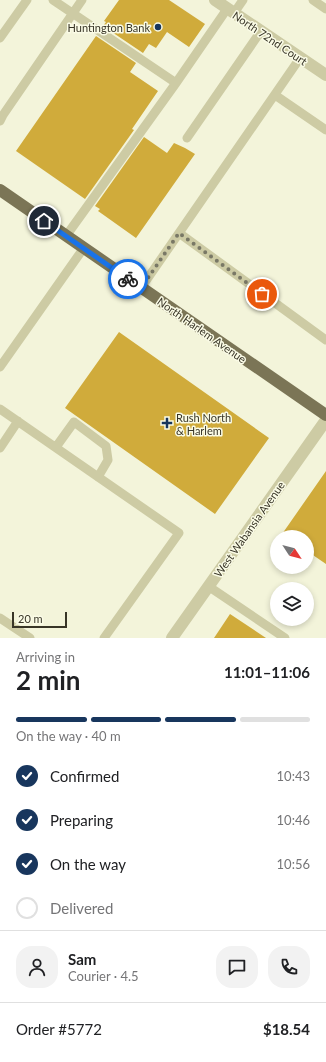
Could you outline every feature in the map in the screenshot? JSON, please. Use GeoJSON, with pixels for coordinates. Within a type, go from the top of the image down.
{"type":"FeatureCollection","features":[{"type":"Feature","properties":{"kind":"main road","name":"North Harlem Avenue"},"geometry":{"type":"LineString","coordinates":[[0,190],[326,415]]}},
{"type":"Feature","properties":{"kind":"street","name":"North 72nd Court"},"geometry":{"type":"LineString","coordinates":[[215,0],[326,75]]}},
{"type":"Feature","properties":{"kind":"street","name":"West Wabansia Avenue"},"geometry":{"type":"LineString","coordinates":[[172,638],[326,420]]}},
{"type":"Feature","properties":{"kind":"lane"},"geometry":{"type":"LineString","coordinates":[[0,38],[27,0]]}},
{"type":"Feature","properties":{"kind":"lane"},"geometry":{"type":"LineString","coordinates":[[53,0],[176,84]]}},
{"type":"Feature","properties":{"kind":"lane"},"geometry":{"type":"LineString","coordinates":[[1,117],[82,0]]}},
{"type":"Feature","properties":{"kind":"lane"},"geometry":{"type":"LineString","coordinates":[[66,236],[176,84],[231,11],[243,0]]}},
{"type":"Feature","properties":{"kind":"lane"},"geometry":{"type":"LineString","coordinates":[[313,0],[326,9]]}},
{"type":"Feature","properties":{"kind":"lane"},"geometry":{"type":"LineString","coordinates":[[187,138],[261,31]]}},
{"type":"Feature","properties":{"kind":"lane"},"geometry":{"type":"LineString","coordinates":[[141,288],[300,58]]}},
{"type":"Feature","properties":{"kind":"lane"},"geometry":{"type":"LineString","coordinates":[[275,95],[326,130]]}},
{"type":"Feature","properties":{"kind":"lane"},"geometry":{"type":"LineString","coordinates":[[179,233],[325,336]]}},
{"type":"Feature","properties":{"kind":"lane"},"geometry":{"type":"LineString","coordinates":[[0,367],[83,248]]}},
{"type":"Feature","properties":{"kind":"lane"},"geometry":{"type":"LineString","coordinates":[[0,409],[179,533],[104,638]]}},
{"type":"Feature","properties":{"kind":"lane"},"geometry":{"type":"LineString","coordinates":[[0,448],[18,422]]}},
{"type":"Feature","properties":{"kind":"lane"},"geometry":{"type":"LineString","coordinates":[[56,447],[74,422],[106,446],[108,460],[98,477]]}},
{"type":"Feature","properties":{"kind":"lane"},"geometry":{"type":"LineString","coordinates":[[208,586],[285,638]]}},
{"type":"Feature","properties":{"kind":"lane"},"geometry":{"type":"LineString","coordinates":[[0,618],[30,638]]}},
{"type":"Feature","properties":{"kind":"building","name":"Huntington Bank"},"geometry":{"type":"Polygon","coordinates":[[[119,0],[169,0],[205,24],[189,47],[167,32],[156,48],[149,44],[143,53],[103,26],[106,22],[104,21],[119,0]]]}},
{"type":"Feature","properties":{"kind":"building"},"geometry":{"type":"Polygon","coordinates":[[[96,36],[136,63],[130,72],[158,91],[132,129],[134,130],[85,199],[16,151],[96,36]]]}},
{"type":"Feature","properties":{"kind":"building"},"geometry":{"type":"Polygon","coordinates":[[[144,137],[167,153],[174,143],[195,154],[136,238],[98,211],[100,209],[95,206],[144,137]]]}},
{"type":"Feature","properties":{"kind":"building","name":"Rush North & Harlem"},"geometry":{"type":"Polygon","coordinates":[[[119,332],[269,438],[215,514],[65,408],[119,332]]]}},
{"type":"Feature","properties":{"kind":"building"},"geometry":{"type":"Polygon","coordinates":[[[326,471],[326,564],[314,556],[314,530],[285,530],[326,471]]]}},
{"type":"Feature","properties":{"kind":"building"},"geometry":{"type":"Polygon","coordinates":[[[230,614],[266,638],[214,638],[230,614]]]}},
{"type":"Feature","properties":{"kind":"way so far"},"geometry":{"type":"LineString","coordinates":[[128,279],[141,288],[179,233],[262,294]]}},
{"type":"Feature","properties":{"kind":"place","name":"Huntington Bank"},"geometry":{"type":"Point","coordinates":[158,27]}},
{"type":"Feature","properties":{"kind":"place","name":"Rush North & Harlem"},"geometry":{"type":"Point","coordinates":[167,423]}},
{"type":"Feature","properties":{"kind":"route"},"geometry":{"type":"LineString","coordinates":[[44,221],[128,279]]}}]}
